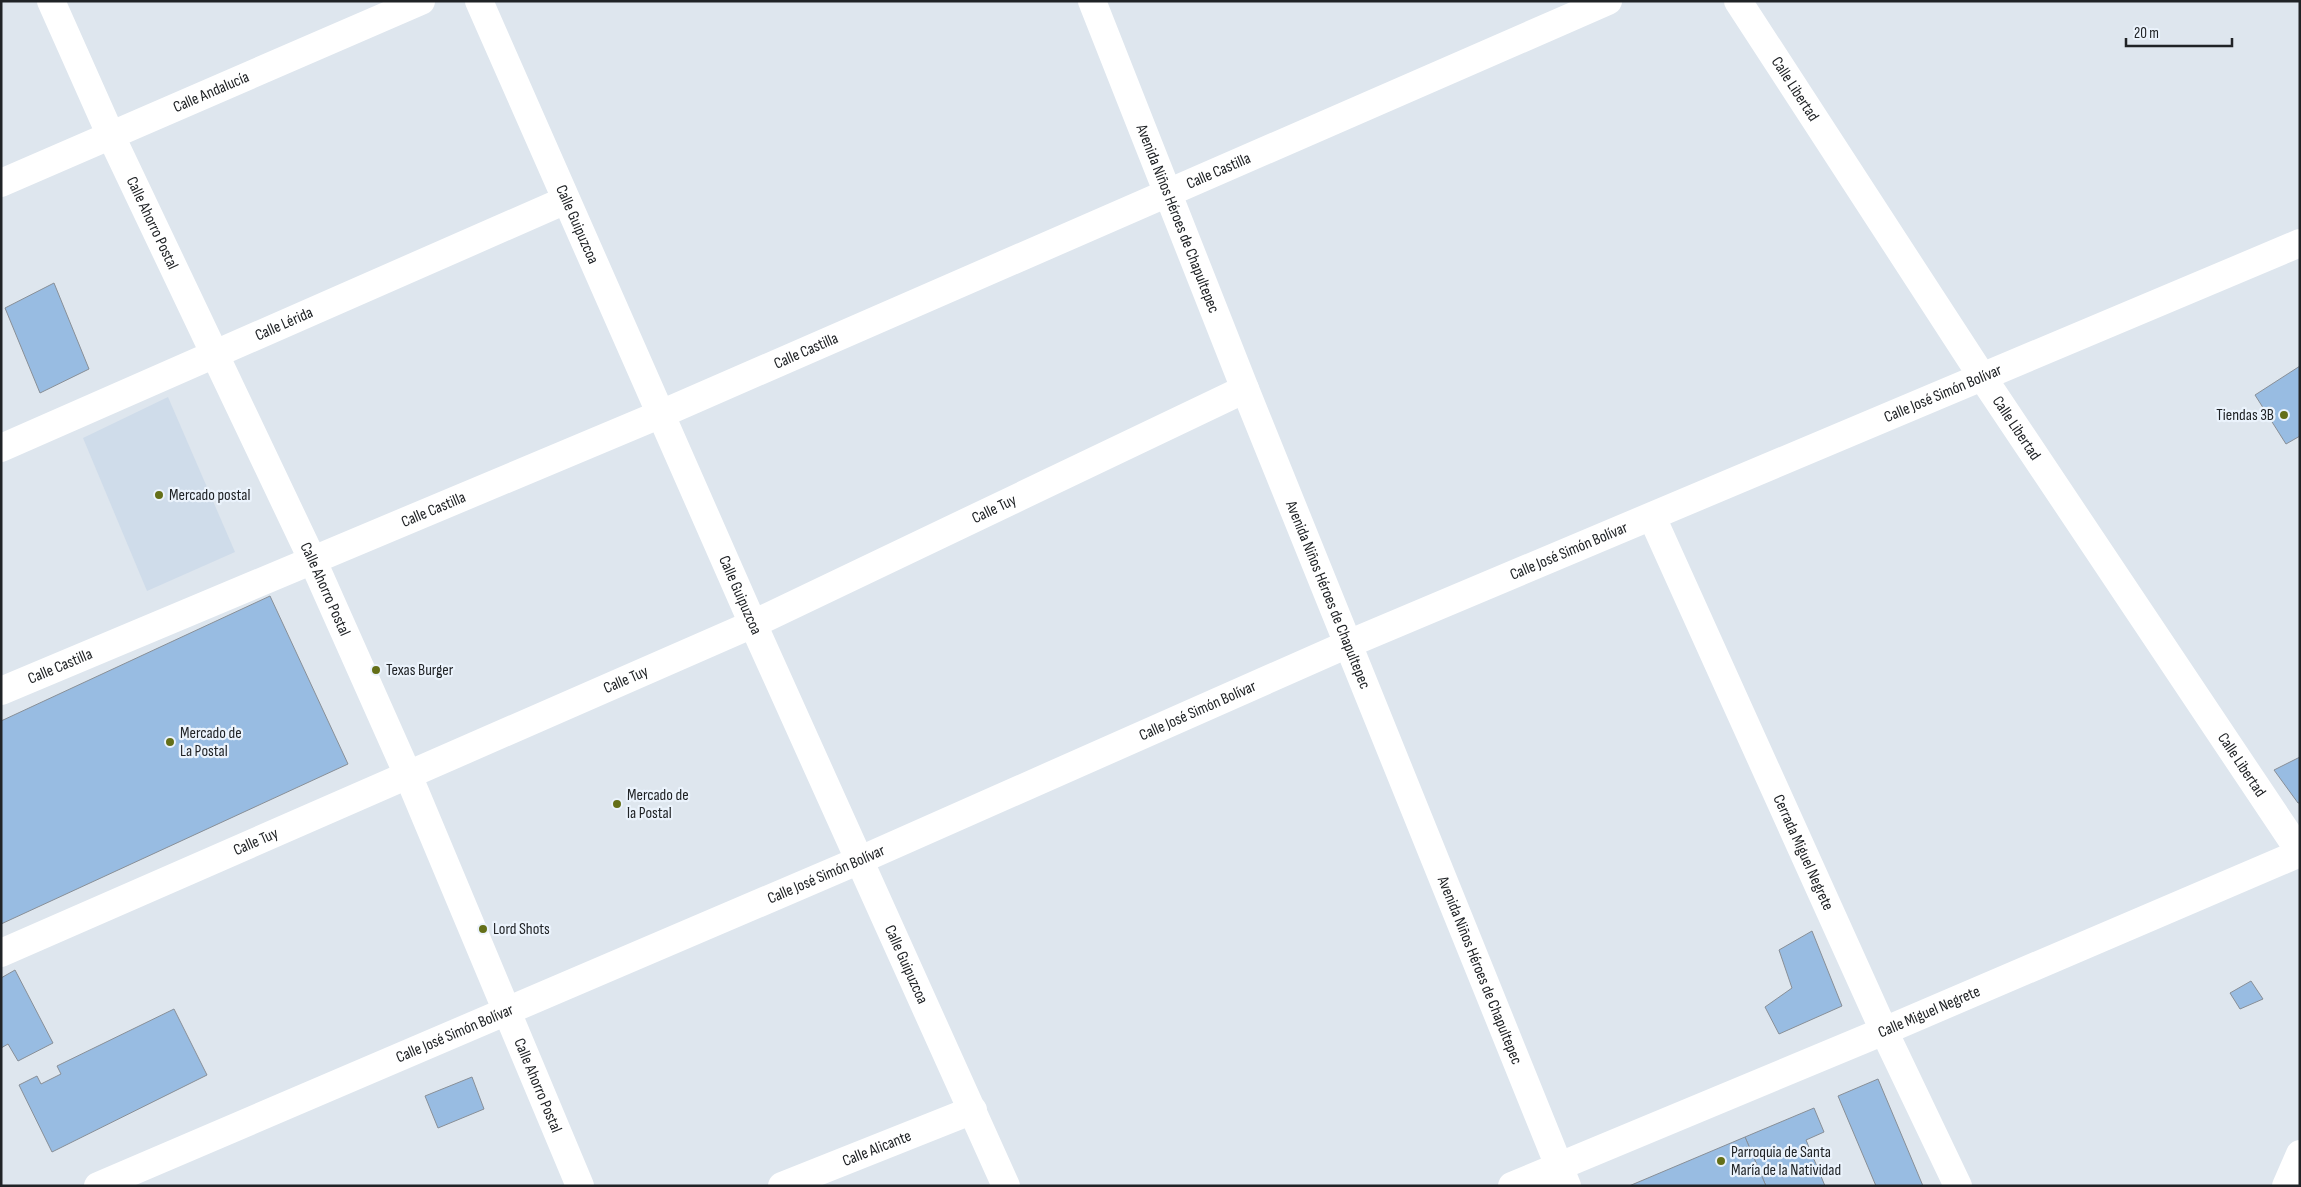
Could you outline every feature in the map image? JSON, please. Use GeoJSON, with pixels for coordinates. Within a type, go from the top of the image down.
{"type":"FeatureCollection","features":[{"type":"Feature","properties":{"kind":"street","name":"Calle Ahorro Postal"},"geometry":{"type":"LineString","coordinates":[[51,1],[111,136],[312,559],[408,774],[580,1186]]}},
{"type":"Feature","properties":{"kind":"street","name":"Calle Andalucía"},"geometry":{"type":"LineString","coordinates":[[1,183],[421,1]]}},
{"type":"Feature","properties":{"kind":"street","name":"Calle Guipuzcoa"},"geometry":{"type":"LineString","coordinates":[[478,1],[662,414],[753,624],[1006,1186]]}},
{"type":"Feature","properties":{"kind":"street","name":"Avenida Niños Héroes de Chapultepec"},"geometry":{"type":"LineString","coordinates":[[1092,1],[1245,389],[1563,1177]]}},
{"type":"Feature","properties":{"kind":"street","name":"Calle Castilla"},"geometry":{"type":"LineString","coordinates":[[1,691],[312,559],[662,414],[1608,1]]}},
{"type":"Feature","properties":{"kind":"street","name":"Calle Libertad"},"geometry":{"type":"LineString","coordinates":[[1738,1],[1983,378],[2300,853]]}},
{"type":"Feature","properties":{"kind":"street","name":"Calle Lérida"},"geometry":{"type":"LineString","coordinates":[[1,448],[566,200]]}},
{"type":"Feature","properties":{"kind":"street","name":"Calle José Simón Bolívar"},"geometry":{"type":"LineString","coordinates":[[98,1186],[860,860],[1348,644],[2300,243]]}},
{"type":"Feature","properties":{"kind":"street","name":"Calle Tuy"},"geometry":{"type":"LineString","coordinates":[[1,953],[753,624],[1245,389]]}},
{"type":"Feature","properties":{"kind":"street","name":"Cerrada Miguel Negrete"},"geometry":{"type":"LineString","coordinates":[[1652,517],[1884,1030],[1958,1186]]}},
{"type":"Feature","properties":{"kind":"street","name":"Calle Miguel Negrete"},"geometry":{"type":"LineString","coordinates":[[1512,1186],[1563,1177],[1884,1030],[2300,853]]}},
{"type":"Feature","properties":{"kind":"street","name":"Calle Alicante"},"geometry":{"type":"LineString","coordinates":[[782,1186],[972,1110]]}},
{"type":"Feature","properties":{"kind":"street"},"geometry":{"type":"LineString","coordinates":[[2286,1186],[2300,1154]]}},
{"type":"Feature","properties":{"kind":"shaded area","name":"Mercado postal"},"geometry":{"type":"Polygon","coordinates":[[[168,397],[235,552],[147,591],[83,438],[168,397]]]}},
{"type":"Feature","properties":{"kind":"building"},"geometry":{"type":"Polygon","coordinates":[[[54,283],[89,369],[40,393],[5,308],[54,283]]]}},
{"type":"Feature","properties":{"kind":"building","name":"Tiendas 3B"},"geometry":{"type":"Polygon","coordinates":[[[2300,366],[2300,436],[2286,444],[2255,395],[2300,366]]]}},
{"type":"Feature","properties":{"kind":"building","name":"Mercado de La Postal"},"geometry":{"type":"Polygon","coordinates":[[[270,596],[348,764],[1,924],[1,721],[270,596]]]}},
{"type":"Feature","properties":{"kind":"building"},"geometry":{"type":"Polygon","coordinates":[[[2300,757],[2300,803],[2298,803],[2274,770],[2300,757]]]}},
{"type":"Feature","properties":{"kind":"building"},"geometry":{"type":"Polygon","coordinates":[[[1812,931],[1842,1006],[1779,1034],[1765,1007],[1792,988],[1779,950],[1812,931]]]}},
{"type":"Feature","properties":{"kind":"building"},"geometry":{"type":"Polygon","coordinates":[[[15,970],[53,1043],[18,1061],[8,1044],[1,1048],[1,978],[15,970]]]}},
{"type":"Feature","properties":{"kind":"building"},"geometry":{"type":"Polygon","coordinates":[[[2251,981],[2263,999],[2240,1009],[2230,993],[2251,981]]]}},
{"type":"Feature","properties":{"kind":"building"},"geometry":{"type":"Polygon","coordinates":[[[174,1009],[207,1075],[52,1152],[19,1085],[37,1076],[41,1084],[61,1074],[57,1066],[174,1009]]]}},
{"type":"Feature","properties":{"kind":"building"},"geometry":{"type":"Polygon","coordinates":[[[472,1077],[484,1109],[438,1128],[425,1096],[472,1077]]]}},
{"type":"Feature","properties":{"kind":"building"},"geometry":{"type":"Polygon","coordinates":[[[1878,1079],[1923,1186],[1876,1186],[1838,1096],[1878,1079]]]}},
{"type":"Feature","properties":{"kind":"building"},"geometry":{"type":"Polygon","coordinates":[[[1814,1108],[1824,1132],[1806,1140],[1825,1186],[1766,1186],[1745,1137],[1814,1108]]]}},
{"type":"Feature","properties":{"kind":"building","name":"Parroquia de Santa María de la Natividad"},"geometry":{"type":"Polygon","coordinates":[[[1745,1137],[1766,1186],[1629,1186],[1745,1137]]]}},
{"type":"Feature","properties":{"kind":"place","name":"Tiendas 3B"},"geometry":{"type":"Point","coordinates":[2284,415]}},
{"type":"Feature","properties":{"kind":"place","name":"Mercado postal"},"geometry":{"type":"Point","coordinates":[159,495]}},
{"type":"Feature","properties":{"kind":"place","name":"Texas Burger"},"geometry":{"type":"Point","coordinates":[376,670]}},
{"type":"Feature","properties":{"kind":"place","name":"Mercado de La Postal"},"geometry":{"type":"Point","coordinates":[170,742]}},
{"type":"Feature","properties":{"kind":"place","name":"Mercado de la Postal"},"geometry":{"type":"Point","coordinates":[617,804]}},
{"type":"Feature","properties":{"kind":"place","name":"Lord Shots"},"geometry":{"type":"Point","coordinates":[483,929]}},
{"type":"Feature","properties":{"kind":"place","name":"Parroquia de Santa María de la Natividad"},"geometry":{"type":"Point","coordinates":[1721,1161]}}]}
